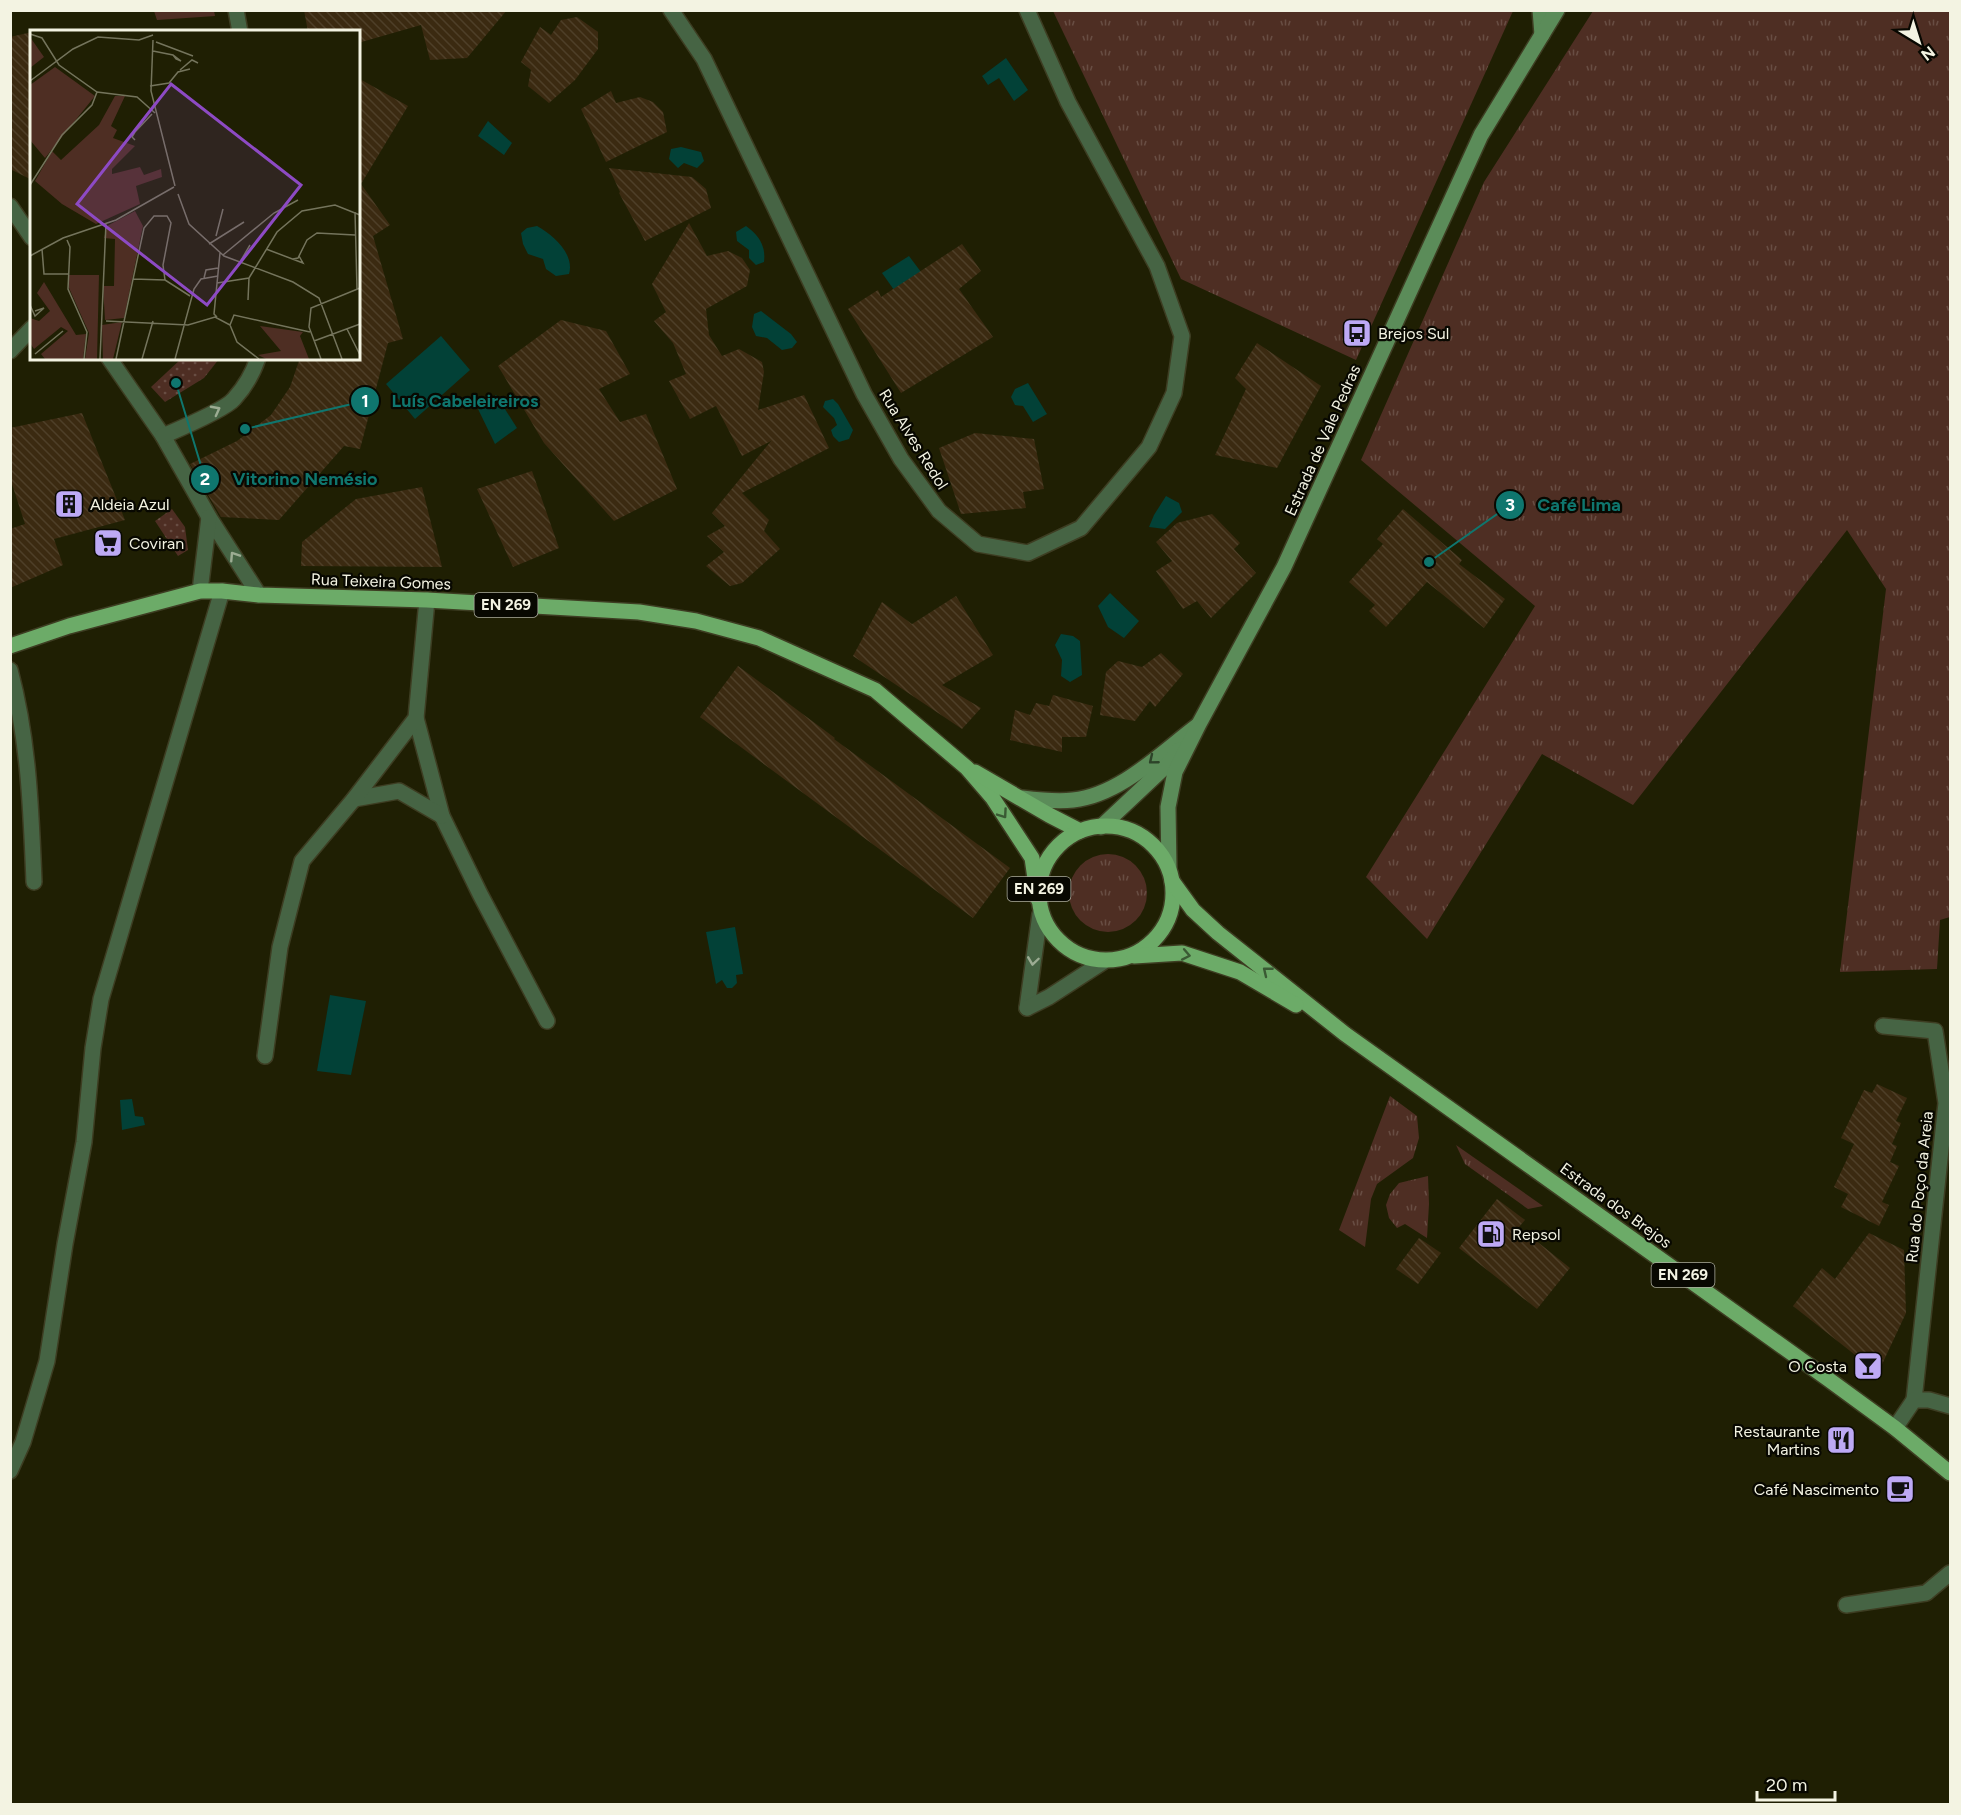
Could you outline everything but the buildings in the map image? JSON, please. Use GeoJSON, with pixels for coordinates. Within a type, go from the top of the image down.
{"type":"FeatureCollection","features":[{"type":"Feature","properties":{"kind":"main road"},"geometry":{"type":"LineString","coordinates":[[1540,10],[1542,35]]}},
{"type":"Feature","properties":{"kind":"main road","name":"Estrada de Vale Pedras"},"geometry":{"type":"LineString","coordinates":[[1171,875],[1168,807],[1175,772],[1284,567],[1480,135],[1557,10]]}},
{"type":"Feature","properties":{"kind":"main road","name":"Rua Teixeira Gomes"},"geometry":{"type":"LineString","coordinates":[[10,646],[69,626],[200,591],[427,600],[639,612],[696,621],[759,638],[875,690],[967,768],[992,797],[1032,858],[1039,907]]}},
{"type":"Feature","properties":{"kind":"main road"},"geometry":{"type":"LineString","coordinates":[[1022,798],[1049,801],[1074,800],[1105,792],[1138,772],[1199,724]]}},
{"type":"Feature","properties":{"kind":"main road","name":"Estrada de Vale Pedras"},"geometry":{"type":"LineString","coordinates":[[1101,827],[1168,764],[1199,724]]}},
{"type":"Feature","properties":{"kind":"main road","name":"Rua Teixeira Gomes"},"geometry":{"type":"LineString","coordinates":[[967,768],[1080,831]]}},
{"type":"Feature","properties":{"kind":"main road","name":"EN 269"},"geometry":{"type":"LineString","coordinates":[[1110,826],[1133,831],[1152,844],[1171,875],[1174,898],[1165,927],[1151,944],[1128,957],[1103,962],[1073,953],[1057,941],[1039,907],[1040,876],[1050,855],[1066,839],[1080,831],[1101,827],[1110,826]]}},
{"type":"Feature","properties":{"kind":"main road","name":"Estrada dos Brejos"},"geometry":{"type":"LineString","coordinates":[[1171,875],[1193,910],[1218,933],[1345,1034],[1895,1428],[1950,1473]]}},
{"type":"Feature","properties":{"kind":"main road","name":"Estrada dos Brejos"},"geometry":{"type":"LineString","coordinates":[[1128,957],[1182,953],[1232,968],[1345,1034]]}},
{"type":"Feature","properties":{"kind":"street"},"geometry":{"type":"LineString","coordinates":[[236,10],[240,30]]}},
{"type":"Feature","properties":{"kind":"street","name":"Rua Alves Redol"},"geometry":{"type":"LineString","coordinates":[[671,10],[704,59],[864,394],[902,459],[939,511],[978,544],[1028,553],[1081,528],[1149,447],[1174,393],[1182,336],[1157,266],[1068,102],[1027,10]]}},
{"type":"Feature","properties":{"kind":"street"},"geometry":{"type":"LineString","coordinates":[[10,206],[29,229]]}},
{"type":"Feature","properties":{"kind":"street"},"geometry":{"type":"LineString","coordinates":[[10,351],[30,330]]}},
{"type":"Feature","properties":{"kind":"street"},"geometry":{"type":"LineString","coordinates":[[112,360],[163,436],[209,518],[259,595]]}},
{"type":"Feature","properties":{"kind":"street"},"geometry":{"type":"LineString","coordinates":[[163,436],[233,401],[253,371],[257,360]]}},
{"type":"Feature","properties":{"kind":"street"},"geometry":{"type":"LineString","coordinates":[[200,591],[209,518]]}},
{"type":"Feature","properties":{"kind":"street"},"geometry":{"type":"LineString","coordinates":[[10,1471],[23,1442],[47,1361],[84,1142],[93,1048],[101,999],[222,591]]}},
{"type":"Feature","properties":{"kind":"street"},"geometry":{"type":"LineString","coordinates":[[427,600],[416,718],[442,816],[547,1021]]}},
{"type":"Feature","properties":{"kind":"street"},"geometry":{"type":"LineString","coordinates":[[10,670],[25,742],[30,786],[34,882]]}},
{"type":"Feature","properties":{"kind":"street"},"geometry":{"type":"LineString","coordinates":[[265,1056],[280,947],[302,861],[354,799],[416,718]]}},
{"type":"Feature","properties":{"kind":"street"},"geometry":{"type":"LineString","coordinates":[[354,799],[399,791],[442,816]]}},
{"type":"Feature","properties":{"kind":"street"},"geometry":{"type":"LineString","coordinates":[[1039,907],[1027,1008],[1049,997],[1103,962]]}},
{"type":"Feature","properties":{"kind":"street","name":"Rua do Poço da Areia"},"geometry":{"type":"LineString","coordinates":[[1883,1026],[1935,1031],[1946,1103],[1914,1400]]}},
{"type":"Feature","properties":{"kind":"street"},"geometry":{"type":"LineString","coordinates":[[1895,1428],[1914,1400],[1929,1400],[1950,1406]]}},
{"type":"Feature","properties":{"kind":"street"},"geometry":{"type":"LineString","coordinates":[[1846,1605],[1926,1593],[1950,1573]]}},
{"type":"Feature","properties":{"kind":"green space"},"geometry":{"type":"Polygon","coordinates":[[[154,11],[214,11],[215,16],[157,20],[154,11]]]}},
{"type":"Feature","properties":{"kind":"green space"},"geometry":{"type":"Polygon","coordinates":[[[1053,11],[1513,11],[1356,360],[1181,279],[1053,11]]]}},
{"type":"Feature","properties":{"kind":"green space"},"geometry":{"type":"Polygon","coordinates":[[[1593,11],[1950,11],[1950,917],[1940,920],[1937,969],[1840,972],[1886,589],[1847,530],[1633,805],[1542,754],[1427,939],[1366,877],[1535,606],[1361,460],[1484,182],[1593,11]]]}},
{"type":"Feature","properties":{"kind":"green space"},"geometry":{"type":"Polygon","coordinates":[[[180,360],[218,360],[204,378],[165,402],[151,387],[180,360]]]}},
{"type":"Feature","properties":{"kind":"green space"},"geometry":{"type":"Polygon","coordinates":[[[172,509],[185,527],[188,550],[178,556],[155,521],[172,509]]]}},
{"type":"Feature","properties":{"kind":"green space"},"geometry":{"type":"Polygon","coordinates":[[[1108,854],[1123,857],[1140,871],[1147,893],[1144,908],[1130,925],[1108,932],[1093,929],[1076,915],[1069,893],[1072,878],[1086,861],[1108,854]]]}},
{"type":"Feature","properties":{"kind":"green space"},"geometry":{"type":"Polygon","coordinates":[[[1390,1096],[1417,1116],[1419,1138],[1413,1158],[1377,1184],[1371,1199],[1365,1247],[1339,1230],[1390,1096]]]}},
{"type":"Feature","properties":{"kind":"green space"},"geometry":{"type":"Polygon","coordinates":[[[1456,1145],[1543,1206],[1528,1209],[1465,1164],[1456,1145]]]}},
{"type":"Feature","properties":{"kind":"green space"},"geometry":{"type":"Polygon","coordinates":[[[1428,1176],[1427,1238],[1405,1224],[1397,1228],[1389,1218],[1386,1205],[1390,1194],[1399,1183],[1428,1176]]]}},
{"type":"Feature","properties":{"kind":"water"},"geometry":{"type":"Polygon","coordinates":[[[1006,58],[1028,90],[1014,101],[999,78],[988,85],[982,76],[1006,58]]]}},
{"type":"Feature","properties":{"kind":"water"},"geometry":{"type":"Polygon","coordinates":[[[488,121],[512,143],[504,155],[478,136],[488,121]]]}},
{"type":"Feature","properties":{"kind":"water"},"geometry":{"type":"Polygon","coordinates":[[[681,147],[701,152],[704,161],[697,168],[684,163],[678,168],[669,159],[671,149],[681,147]]]}},
{"type":"Feature","properties":{"kind":"water"},"geometry":{"type":"Polygon","coordinates":[[[537,226],[550,234],[566,252],[569,259],[569,274],[556,276],[546,269],[543,259],[528,254],[521,233],[527,228],[537,226]]]}},
{"type":"Feature","properties":{"kind":"water"},"geometry":{"type":"Polygon","coordinates":[[[746,226],[755,233],[763,246],[764,262],[756,265],[749,258],[749,250],[737,241],[736,232],[746,226]]]}},
{"type":"Feature","properties":{"kind":"water"},"geometry":{"type":"Polygon","coordinates":[[[909,256],[921,272],[904,304],[882,273],[909,256]]]}},
{"type":"Feature","properties":{"kind":"water"},"geometry":{"type":"Polygon","coordinates":[[[761,311],[791,334],[797,342],[792,348],[782,350],[767,338],[756,336],[752,327],[754,314],[761,311]]]}},
{"type":"Feature","properties":{"kind":"water"},"geometry":{"type":"Polygon","coordinates":[[[441,336],[470,370],[415,419],[386,384],[441,336]]]}},
{"type":"Feature","properties":{"kind":"water"},"geometry":{"type":"Polygon","coordinates":[[[1028,383],[1047,414],[1033,422],[1023,406],[1015,405],[1011,397],[1015,389],[1028,383]]]}},
{"type":"Feature","properties":{"kind":"water"},"geometry":{"type":"Polygon","coordinates":[[[496,395],[517,428],[495,444],[478,409],[496,395]]]}},
{"type":"Feature","properties":{"kind":"water"},"geometry":{"type":"Polygon","coordinates":[[[833,399],[853,430],[849,439],[839,442],[831,430],[837,425],[834,418],[823,407],[825,401],[833,399]]]}},
{"type":"Feature","properties":{"kind":"water"},"geometry":{"type":"Polygon","coordinates":[[[1166,496],[1179,503],[1182,512],[1165,529],[1149,527],[1154,515],[1166,496]]]}},
{"type":"Feature","properties":{"kind":"water"},"geometry":{"type":"Polygon","coordinates":[[[1110,593],[1139,621],[1124,638],[1108,627],[1098,606],[1110,593]]]}},
{"type":"Feature","properties":{"kind":"water"},"geometry":{"type":"Polygon","coordinates":[[[1061,634],[1073,636],[1080,641],[1082,675],[1070,682],[1061,676],[1062,660],[1055,645],[1061,634]]]}},
{"type":"Feature","properties":{"kind":"water"},"geometry":{"type":"Polygon","coordinates":[[[735,927],[743,974],[736,975],[737,983],[732,988],[727,988],[722,980],[716,984],[706,932],[735,927]]]}},
{"type":"Feature","properties":{"kind":"water"},"geometry":{"type":"Polygon","coordinates":[[[330,995],[366,1001],[351,1075],[317,1071],[330,995]]]}},
{"type":"Feature","properties":{"kind":"water"},"geometry":{"type":"Polygon","coordinates":[[[132,1099],[135,1116],[143,1117],[145,1125],[122,1130],[120,1100],[132,1099]]]}},
{"type":"Feature","properties":{"kind":"place","name":"Brejos Sul"},"geometry":{"type":"Point","coordinates":[1357,333]}},
{"type":"Feature","properties":{"kind":"place","name":"Vitorino Nemésio"},"geometry":{"type":"Point","coordinates":[176,383]}},
{"type":"Feature","properties":{"kind":"place","name":"Luís Cabeleireiros"},"geometry":{"type":"Point","coordinates":[245,429]}},
{"type":"Feature","properties":{"kind":"place","name":"Aldeia Azul"},"geometry":{"type":"Point","coordinates":[69,504]}},
{"type":"Feature","properties":{"kind":"place","name":"Coviran"},"geometry":{"type":"Point","coordinates":[108,543]}},
{"type":"Feature","properties":{"kind":"place","name":"Café Lima"},"geometry":{"type":"Point","coordinates":[1429,562]}},
{"type":"Feature","properties":{"kind":"place","name":"Repsol"},"geometry":{"type":"Point","coordinates":[1491,1234]}},
{"type":"Feature","properties":{"kind":"place","name":"O Costa"},"geometry":{"type":"Point","coordinates":[1868,1366]}},
{"type":"Feature","properties":{"kind":"place","name":"Restaurante Martins"},"geometry":{"type":"Point","coordinates":[1841,1440]}},
{"type":"Feature","properties":{"kind":"place","name":"Café Nascimento"},"geometry":{"type":"Point","coordinates":[1900,1489]}}]}
